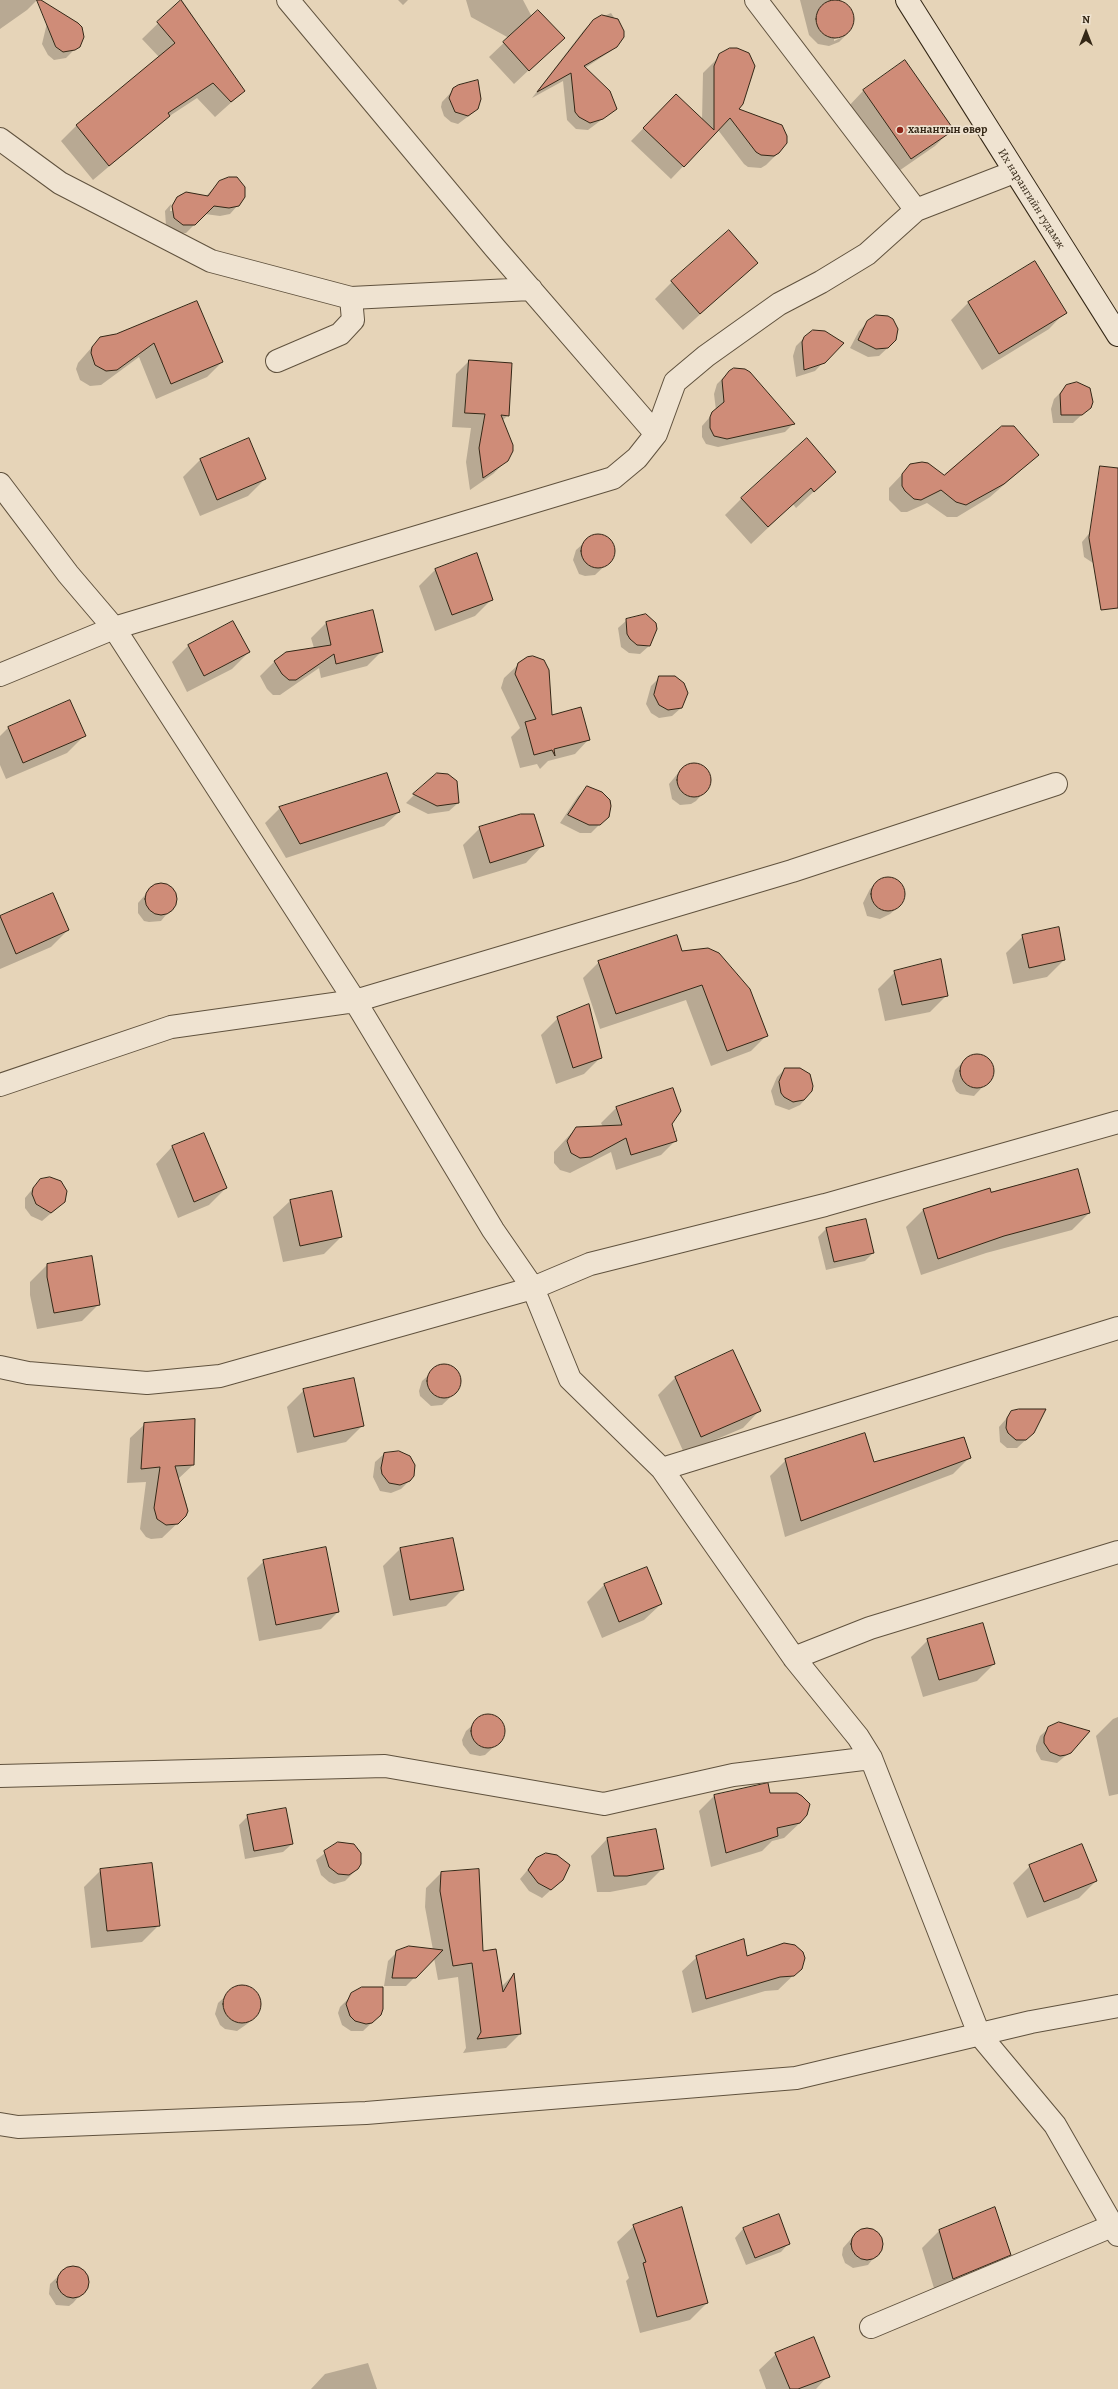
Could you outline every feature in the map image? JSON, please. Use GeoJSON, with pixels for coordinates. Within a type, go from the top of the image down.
{"type":"FeatureCollection","features":[{"type":"Feature","properties":{"kind":"street"},"geometry":{"type":"LineString","coordinates":[[288,0],[531,289],[656,434]]}},
{"type":"Feature","properties":{"kind":"street"},"geometry":{"type":"LineString","coordinates":[[756,0],[916,210]]}},
{"type":"Feature","properties":{"kind":"street","name":"Их нарангийн гудамж"},"geometry":{"type":"LineString","coordinates":[[907,0],[1118,335]]}},
{"type":"Feature","properties":{"kind":"street"},"geometry":{"type":"LineString","coordinates":[[0,138],[60,183],[211,261],[351,298],[531,289]]}},
{"type":"Feature","properties":{"kind":"street"},"geometry":{"type":"LineString","coordinates":[[0,675],[114,628],[613,478],[637,458],[656,434],[675,382],[706,356],[779,304],[821,282],[867,254],[916,210],[1014,172]]}},
{"type":"Feature","properties":{"kind":"street"},"geometry":{"type":"LineString","coordinates":[[277,361],[340,334],[353,320],[351,298]]}},
{"type":"Feature","properties":{"kind":"street"},"geometry":{"type":"LineString","coordinates":[[0,484],[68,574],[114,628],[354,1001],[493,1230],[533,1288],[570,1379],[662,1470],[794,1658],[858,1738],[871,1758],[979,2034],[1055,2125],[1115,2231],[871,2327]]}},
{"type":"Feature","properties":{"kind":"street"},"geometry":{"type":"LineString","coordinates":[[0,1085],[171,1027],[354,1001],[792,871],[1056,784]]}},
{"type":"Feature","properties":{"kind":"street"},"geometry":{"type":"LineString","coordinates":[[0,1367],[28,1373],[147,1383],[220,1376],[533,1288],[590,1264],[825,1205],[1118,1122]]}},
{"type":"Feature","properties":{"kind":"street"},"geometry":{"type":"LineString","coordinates":[[662,1470],[1118,1328]]}},
{"type":"Feature","properties":{"kind":"street"},"geometry":{"type":"LineString","coordinates":[[794,1658],[870,1628],[1118,1552]]}},
{"type":"Feature","properties":{"kind":"street"},"geometry":{"type":"LineString","coordinates":[[0,1776],[385,1766],[604,1804],[733,1775],[871,1758]]}},
{"type":"Feature","properties":{"kind":"street"},"geometry":{"type":"LineString","coordinates":[[0,2124],[18,2127],[366,2112],[796,2078],[979,2034],[1118,2006]]}},
{"type":"Feature","properties":{"kind":"building"},"geometry":{"type":"Polygon","coordinates":[[[37,0],[41,0],[82,27],[84,37],[80,47],[75,50],[63,52],[56,47],[37,0]]]}},
{"type":"Feature","properties":{"kind":"building"},"geometry":{"type":"Polygon","coordinates":[[[181,0],[245,91],[231,102],[213,83],[168,113],[170,116],[109,166],[76,125],[175,43],[157,22],[181,0]]]}},
{"type":"Feature","properties":{"kind":"building"},"geometry":{"type":"Polygon","coordinates":[[[831,0],[839,0],[846,3],[851,8],[854,19],[851,30],[846,35],[839,38],[831,38],[824,35],[819,30],[816,23],[816,15],[819,8],[824,3],[831,0]]]}},
{"type":"Feature","properties":{"kind":"building"},"geometry":{"type":"Polygon","coordinates":[[[538,10],[565,38],[529,71],[503,42],[538,10]]]}},
{"type":"Feature","properties":{"kind":"building"},"geometry":{"type":"Polygon","coordinates":[[[602,15],[618,19],[624,31],[624,37],[617,47],[584,66],[610,91],[617,109],[603,119],[590,123],[579,117],[575,112],[571,73],[537,92],[593,20],[602,15]]]}},
{"type":"Feature","properties":{"kind":"building"},"geometry":{"type":"Polygon","coordinates":[[[730,48],[737,48],[749,53],[755,66],[743,104],[739,109],[782,125],[787,136],[787,143],[779,153],[774,156],[761,155],[756,152],[730,118],[684,167],[643,128],[676,94],[714,130],[714,66],[719,54],[730,48]]]}},
{"type":"Feature","properties":{"kind":"building"},"geometry":{"type":"Polygon","coordinates":[[[905,60],[954,130],[911,159],[863,90],[905,60]]]}},
{"type":"Feature","properties":{"kind":"building"},"geometry":{"type":"Polygon","coordinates":[[[478,80],[481,99],[478,109],[468,116],[455,112],[449,98],[453,88],[458,85],[478,80]]]}},
{"type":"Feature","properties":{"kind":"building"},"geometry":{"type":"Polygon","coordinates":[[[229,177],[237,177],[245,187],[245,197],[239,206],[229,208],[214,206],[195,225],[183,225],[174,218],[172,206],[177,197],[186,192],[208,196],[219,181],[229,177]]]}},
{"type":"Feature","properties":{"kind":"building"},"geometry":{"type":"Polygon","coordinates":[[[729,230],[758,263],[700,314],[671,281],[729,230]]]}},
{"type":"Feature","properties":{"kind":"building"},"geometry":{"type":"Polygon","coordinates":[[[1035,261],[1067,313],[999,354],[968,302],[1035,261]]]}},
{"type":"Feature","properties":{"kind":"building"},"geometry":{"type":"Polygon","coordinates":[[[197,301],[223,362],[171,384],[154,343],[117,370],[106,371],[95,365],[91,353],[92,347],[100,337],[116,334],[197,301]]]}},
{"type":"Feature","properties":{"kind":"building"},"geometry":{"type":"Polygon","coordinates":[[[876,315],[888,316],[893,319],[898,329],[896,340],[888,348],[876,349],[858,340],[867,321],[876,315]]]}},
{"type":"Feature","properties":{"kind":"building"},"geometry":{"type":"Polygon","coordinates":[[[813,330],[825,331],[844,343],[825,363],[804,370],[802,342],[804,337],[813,330]]]}},
{"type":"Feature","properties":{"kind":"building"},"geometry":{"type":"Polygon","coordinates":[[[469,360],[512,363],[509,416],[501,415],[513,445],[513,451],[508,461],[483,478],[479,448],[485,414],[465,413],[469,360]]]}},
{"type":"Feature","properties":{"kind":"building"},"geometry":{"type":"Polygon","coordinates":[[[734,368],[745,369],[750,372],[795,424],[727,439],[714,436],[710,428],[710,417],[712,412],[724,402],[722,380],[729,371],[734,368]]]}},
{"type":"Feature","properties":{"kind":"building"},"geometry":{"type":"Polygon","coordinates":[[[1077,382],[1090,388],[1093,402],[1091,408],[1082,415],[1061,415],[1060,394],[1066,385],[1077,382]]]}},
{"type":"Feature","properties":{"kind":"building"},"geometry":{"type":"Polygon","coordinates":[[[1002,426],[1014,426],[1039,455],[1004,484],[966,505],[956,502],[941,490],[921,500],[914,499],[905,491],[902,486],[902,474],[910,464],[922,462],[928,463],[944,475],[1002,426]]]}},
{"type":"Feature","properties":{"kind":"building"},"geometry":{"type":"Polygon","coordinates":[[[249,438],[266,479],[217,500],[200,459],[249,438]]]}},
{"type":"Feature","properties":{"kind":"building"},"geometry":{"type":"Polygon","coordinates":[[[807,438],[836,472],[814,492],[811,488],[768,527],[741,498],[807,438]]]}},
{"type":"Feature","properties":{"kind":"building"},"geometry":{"type":"Polygon","coordinates":[[[1100,466],[1118,468],[1118,608],[1101,610],[1089,538],[1100,466]]]}},
{"type":"Feature","properties":{"kind":"building"},"geometry":{"type":"Polygon","coordinates":[[[595,534],[601,534],[605,535],[612,541],[615,551],[614,558],[608,565],[601,568],[595,568],[591,567],[584,561],[581,554],[581,548],[582,544],[588,537],[595,534]]]}},
{"type":"Feature","properties":{"kind":"building"},"geometry":{"type":"Polygon","coordinates":[[[477,553],[493,600],[452,615],[435,569],[477,553]]]}},
{"type":"Feature","properties":{"kind":"building"},"geometry":{"type":"Polygon","coordinates":[[[373,610],[383,652],[336,664],[334,654],[296,680],[289,680],[282,674],[274,661],[286,652],[331,645],[326,622],[373,610]]]}},
{"type":"Feature","properties":{"kind":"building"},"geometry":{"type":"Polygon","coordinates":[[[646,614],[656,623],[657,629],[650,646],[637,645],[627,634],[626,619],[646,614]]]}},
{"type":"Feature","properties":{"kind":"building"},"geometry":{"type":"Polygon","coordinates":[[[233,621],[250,652],[204,676],[188,645],[233,621]]]}},
{"type":"Feature","properties":{"kind":"building"},"geometry":{"type":"Polygon","coordinates":[[[533,656],[544,660],[549,670],[552,715],[581,707],[590,740],[554,749],[555,756],[552,750],[534,755],[525,722],[536,719],[515,674],[518,663],[527,657],[533,656]]]}},
{"type":"Feature","properties":{"kind":"building"},"geometry":{"type":"Polygon","coordinates":[[[659,676],[675,676],[684,683],[688,693],[682,708],[668,710],[659,705],[654,695],[659,676]]]}},
{"type":"Feature","properties":{"kind":"building"},"geometry":{"type":"Polygon","coordinates":[[[70,700],[86,736],[23,763],[8,727],[70,700]]]}},
{"type":"Feature","properties":{"kind":"building"},"geometry":{"type":"Polygon","coordinates":[[[691,763],[697,763],[701,764],[708,770],[711,780],[710,787],[704,794],[697,797],[691,797],[687,796],[680,790],[677,783],[677,777],[678,773],[684,766],[691,763]]]}},
{"type":"Feature","properties":{"kind":"building"},"geometry":{"type":"Polygon","coordinates":[[[387,773],[400,812],[300,844],[279,807],[387,773]]]}},
{"type":"Feature","properties":{"kind":"building"},"geometry":{"type":"Polygon","coordinates":[[[437,773],[448,774],[457,781],[459,803],[437,806],[413,794],[437,773]]]}},
{"type":"Feature","properties":{"kind":"building"},"geometry":{"type":"Polygon","coordinates":[[[587,786],[602,792],[610,800],[611,806],[609,817],[600,825],[589,825],[568,815],[587,786]]]}},
{"type":"Feature","properties":{"kind":"building"},"geometry":{"type":"Polygon","coordinates":[[[521,814],[534,814],[544,846],[490,863],[479,827],[521,814]]]}},
{"type":"Feature","properties":{"kind":"building"},"geometry":{"type":"Polygon","coordinates":[[[891,877],[900,882],[904,887],[904,901],[900,906],[895,910],[885,911],[881,910],[872,901],[871,891],[872,887],[881,878],[891,877]]]}},
{"type":"Feature","properties":{"kind":"building"},"geometry":{"type":"Polygon","coordinates":[[[158,883],[164,883],[174,890],[177,899],[176,905],[170,912],[164,915],[158,915],[148,908],[145,902],[145,896],[152,886],[158,883]]]}},
{"type":"Feature","properties":{"kind":"building"},"geometry":{"type":"Polygon","coordinates":[[[53,893],[69,930],[16,954],[0,916],[53,893]]]}},
{"type":"Feature","properties":{"kind":"building"},"geometry":{"type":"Polygon","coordinates":[[[1059,927],[1065,960],[1029,968],[1022,935],[1059,927]]]}},
{"type":"Feature","properties":{"kind":"building"},"geometry":{"type":"Polygon","coordinates":[[[677,935],[682,951],[708,948],[719,953],[750,989],[768,1036],[727,1051],[702,985],[616,1014],[598,961],[677,935]]]}},
{"type":"Feature","properties":{"kind":"building"},"geometry":{"type":"Polygon","coordinates":[[[941,959],[948,996],[902,1005],[894,971],[941,959]]]}},
{"type":"Feature","properties":{"kind":"building"},"geometry":{"type":"Polygon","coordinates":[[[589,1004],[602,1058],[573,1068],[557,1017],[589,1004]]]}},
{"type":"Feature","properties":{"kind":"building"},"geometry":{"type":"Polygon","coordinates":[[[980,1054],[989,1059],[993,1064],[993,1078],[989,1083],[984,1087],[974,1088],[970,1087],[961,1078],[960,1068],[961,1064],[970,1055],[980,1054]]]}},
{"type":"Feature","properties":{"kind":"building"},"geometry":{"type":"Polygon","coordinates":[[[785,1068],[800,1068],[810,1074],[813,1086],[812,1091],[804,1100],[793,1102],[784,1097],[781,1093],[779,1082],[785,1068]]]}},
{"type":"Feature","properties":{"kind":"building"},"geometry":{"type":"Polygon","coordinates":[[[673,1088],[681,1111],[672,1124],[677,1141],[631,1155],[626,1138],[591,1157],[580,1158],[571,1153],[567,1141],[576,1127],[622,1125],[616,1107],[673,1088]]]}},
{"type":"Feature","properties":{"kind":"building"},"geometry":{"type":"Polygon","coordinates":[[[204,1133],[227,1188],[194,1202],[172,1146],[204,1133]]]}},
{"type":"Feature","properties":{"kind":"building"},"geometry":{"type":"Polygon","coordinates":[[[1078,1169],[1090,1213],[1004,1236],[938,1259],[923,1209],[990,1188],[991,1192],[1078,1169]]]}},
{"type":"Feature","properties":{"kind":"building"},"geometry":{"type":"Polygon","coordinates":[[[50,1177],[61,1181],[67,1191],[65,1202],[51,1213],[36,1204],[32,1194],[33,1188],[40,1179],[50,1177]]]}},
{"type":"Feature","properties":{"kind":"building"},"geometry":{"type":"Polygon","coordinates":[[[332,1191],[342,1237],[300,1246],[290,1200],[332,1191]]]}},
{"type":"Feature","properties":{"kind":"building"},"geometry":{"type":"Polygon","coordinates":[[[866,1219],[874,1253],[834,1262],[826,1228],[866,1219]]]}},
{"type":"Feature","properties":{"kind":"building"},"geometry":{"type":"Polygon","coordinates":[[[92,1256],[100,1305],[54,1313],[47,1277],[47,1264],[92,1256]]]}},
{"type":"Feature","properties":{"kind":"building"},"geometry":{"type":"Polygon","coordinates":[[[733,1350],[761,1411],[701,1437],[675,1377],[733,1350]]]}},
{"type":"Feature","properties":{"kind":"building"},"geometry":{"type":"Polygon","coordinates":[[[441,1364],[447,1364],[451,1365],[458,1371],[461,1381],[460,1388],[454,1395],[447,1398],[441,1398],[437,1397],[430,1391],[427,1384],[427,1378],[428,1374],[434,1367],[441,1364]]]}},
{"type":"Feature","properties":{"kind":"building"},"geometry":{"type":"Polygon","coordinates":[[[354,1378],[364,1426],[314,1437],[303,1389],[354,1378]]]}},
{"type":"Feature","properties":{"kind":"building"},"geometry":{"type":"Polygon","coordinates":[[[1019,1409],[1046,1409],[1034,1433],[1026,1440],[1016,1440],[1008,1433],[1006,1428],[1007,1418],[1011,1411],[1019,1409]]]}},
{"type":"Feature","properties":{"kind":"building"},"geometry":{"type":"Polygon","coordinates":[[[195,1419],[194,1465],[175,1466],[188,1511],[186,1516],[178,1524],[166,1525],[157,1519],[154,1508],[160,1467],[141,1469],[144,1423],[195,1419]]]}},
{"type":"Feature","properties":{"kind":"building"},"geometry":{"type":"Polygon","coordinates":[[[865,1433],[874,1462],[964,1437],[971,1458],[801,1521],[785,1459],[865,1433]]]}},
{"type":"Feature","properties":{"kind":"building"},"geometry":{"type":"Polygon","coordinates":[[[399,1451],[410,1456],[415,1465],[414,1476],[410,1481],[400,1485],[389,1483],[382,1474],[381,1468],[384,1453],[399,1451]]]}},
{"type":"Feature","properties":{"kind":"building"},"geometry":{"type":"Polygon","coordinates":[[[453,1538],[464,1590],[410,1600],[400,1548],[453,1538]]]}},
{"type":"Feature","properties":{"kind":"building"},"geometry":{"type":"Polygon","coordinates":[[[326,1547],[339,1612],[276,1625],[263,1560],[326,1547]]]}},
{"type":"Feature","properties":{"kind":"building"},"geometry":{"type":"Polygon","coordinates":[[[647,1567],[662,1604],[619,1622],[604,1584],[647,1567]]]}},
{"type":"Feature","properties":{"kind":"building"},"geometry":{"type":"Polygon","coordinates":[[[983,1623],[995,1664],[939,1680],[927,1639],[983,1623]]]}},
{"type":"Feature","properties":{"kind":"building"},"geometry":{"type":"Polygon","coordinates":[[[491,1714],[500,1719],[504,1724],[504,1738],[500,1743],[495,1747],[485,1748],[481,1747],[472,1738],[471,1728],[472,1724],[481,1715],[491,1714]]]}},
{"type":"Feature","properties":{"kind":"building"},"geometry":{"type":"Polygon","coordinates":[[[1059,1722],[1090,1731],[1071,1753],[1060,1756],[1050,1752],[1044,1743],[1044,1737],[1048,1727],[1059,1722]]]}},
{"type":"Feature","properties":{"kind":"building"},"geometry":{"type":"Polygon","coordinates":[[[768,1783],[770,1793],[797,1793],[802,1796],[810,1804],[807,1815],[800,1823],[777,1828],[778,1836],[726,1853],[714,1795],[768,1783]]]}},
{"type":"Feature","properties":{"kind":"building"},"geometry":{"type":"Polygon","coordinates":[[[286,1808],[293,1844],[254,1851],[247,1815],[286,1808]]]}},
{"type":"Feature","properties":{"kind":"building"},"geometry":{"type":"Polygon","coordinates":[[[656,1829],[664,1869],[627,1876],[614,1876],[607,1838],[656,1829]]]}},
{"type":"Feature","properties":{"kind":"building"},"geometry":{"type":"Polygon","coordinates":[[[338,1842],[354,1844],[361,1853],[361,1864],[358,1869],[349,1875],[338,1874],[329,1867],[324,1851],[338,1842]]]}},
{"type":"Feature","properties":{"kind":"building"},"geometry":{"type":"Polygon","coordinates":[[[1082,1844],[1097,1881],[1044,1902],[1029,1865],[1082,1844]]]}},
{"type":"Feature","properties":{"kind":"building"},"geometry":{"type":"Polygon","coordinates":[[[546,1853],[557,1855],[570,1865],[563,1880],[551,1890],[538,1883],[528,1870],[536,1858],[546,1853]]]}},
{"type":"Feature","properties":{"kind":"building"},"geometry":{"type":"Polygon","coordinates":[[[152,1863],[160,1926],[107,1931],[100,1869],[152,1863]]]}},
{"type":"Feature","properties":{"kind":"building"},"geometry":{"type":"Polygon","coordinates":[[[479,1869],[483,1951],[496,1949],[503,1992],[514,1973],[521,2034],[477,2039],[481,2032],[472,1963],[453,1966],[440,1891],[441,1872],[479,1869]]]}},
{"type":"Feature","properties":{"kind":"building"},"geometry":{"type":"Polygon","coordinates":[[[744,1939],[747,1956],[784,1943],[795,1945],[803,1952],[805,1958],[802,1969],[794,1976],[780,1977],[706,1999],[696,1956],[744,1939]]]}},
{"type":"Feature","properties":{"kind":"building"},"geometry":{"type":"Polygon","coordinates":[[[409,1946],[443,1950],[416,1978],[392,1978],[396,1951],[409,1946]]]}},
{"type":"Feature","properties":{"kind":"building"},"geometry":{"type":"Polygon","coordinates":[[[238,1985],[246,1985],[258,1994],[261,2004],[258,2014],[252,2020],[246,2023],[238,2023],[226,2014],[223,2008],[223,2000],[232,1988],[238,1985]]]}},
{"type":"Feature","properties":{"kind":"building"},"geometry":{"type":"Polygon","coordinates":[[[362,1987],[383,1987],[383,2009],[381,2015],[372,2023],[366,2024],[355,2021],[350,2016],[346,2004],[351,1993],[362,1987]]]}},
{"type":"Feature","properties":{"kind":"building"},"geometry":{"type":"Polygon","coordinates":[[[682,2207],[708,2303],[657,2317],[643,2263],[646,2262],[633,2225],[682,2207]]]}},
{"type":"Feature","properties":{"kind":"building"},"geometry":{"type":"Polygon","coordinates":[[[995,2207],[1011,2255],[953,2279],[939,2230],[995,2207]]]}},
{"type":"Feature","properties":{"kind":"building"},"geometry":{"type":"Polygon","coordinates":[[[779,2214],[790,2244],[755,2258],[743,2228],[779,2214]]]}},
{"type":"Feature","properties":{"kind":"building"},"geometry":{"type":"Polygon","coordinates":[[[864,2228],[870,2228],[879,2232],[883,2244],[879,2256],[870,2260],[864,2260],[855,2256],[851,2247],[851,2241],[855,2232],[864,2228]]]}},
{"type":"Feature","properties":{"kind":"building"},"geometry":{"type":"Polygon","coordinates":[[[70,2266],[76,2266],[85,2270],[89,2282],[85,2294],[76,2298],[70,2298],[61,2294],[57,2285],[57,2279],[61,2270],[70,2266]]]}},
{"type":"Feature","properties":{"kind":"building"},"geometry":{"type":"Polygon","coordinates":[[[814,2337],[830,2377],[798,2389],[790,2389],[775,2353],[814,2337]]]}},
{"type":"Feature","properties":{"kind":"place","name":"ханантын өвөр"},"geometry":{"type":"Point","coordinates":[900,130]}}]}
